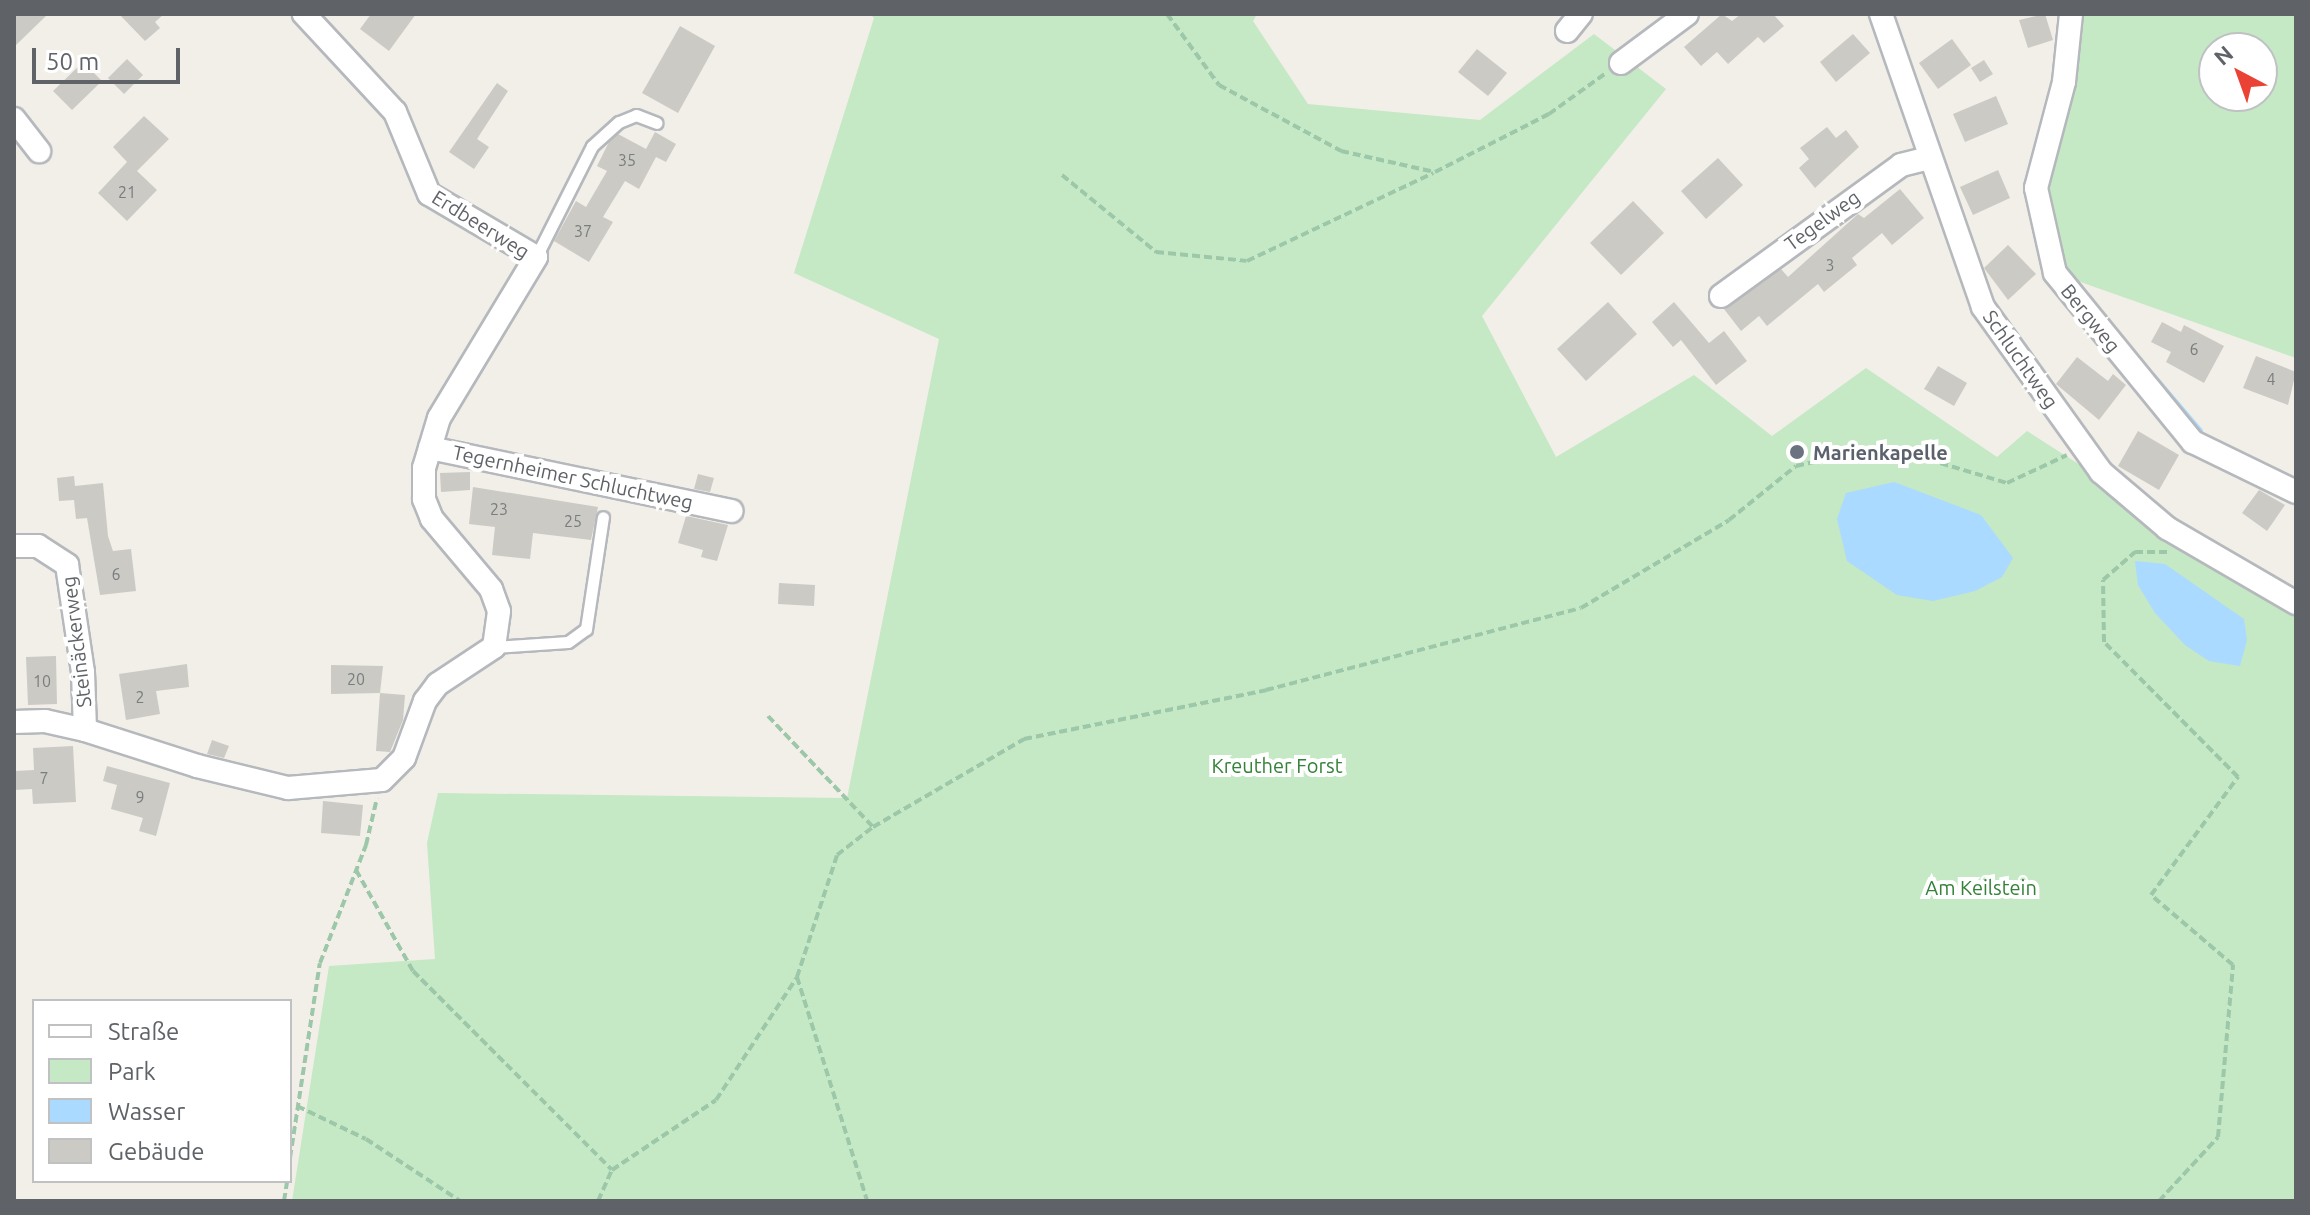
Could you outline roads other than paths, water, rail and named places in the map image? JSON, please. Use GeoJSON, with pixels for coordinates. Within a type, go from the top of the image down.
{"type":"FeatureCollection","features":[{"type":"Feature","properties":{"kind":"street","name":"Erdbeerweg"},"geometry":{"type":"LineString","coordinates":[[304,14],[395,112],[429,194],[536,257],[439,418],[430,448]]}},
{"type":"Feature","properties":{"kind":"street"},"geometry":{"type":"LineString","coordinates":[[1621,63],[1687,14]]}},
{"type":"Feature","properties":{"kind":"street","name":"Schluchtweg"},"geometry":{"type":"LineString","coordinates":[[1881,14],[1983,307],[2101,472],[2183,538],[2296,603]]}},
{"type":"Feature","properties":{"kind":"street","name":"Bergweg"},"geometry":{"type":"LineString","coordinates":[[2071,14],[2064,82],[2036,188],[2055,273],[2193,442],[2296,492]]}},
{"type":"Feature","properties":{"kind":"street"},"geometry":{"type":"LineString","coordinates":[[14,119],[39,151]]}},
{"type":"Feature","properties":{"kind":"street","name":"Tegelweg"},"geometry":{"type":"LineString","coordinates":[[1721,296],[1901,165],[1930,158]]}},
{"type":"Feature","properties":{"kind":"street","name":"Tegernheimer Schluchtweg"},"geometry":{"type":"LineString","coordinates":[[494,647],[499,611],[491,589],[444,538],[424,499],[430,448],[731,511]]}},
{"type":"Feature","properties":{"kind":"street","name":"Steinäckerweg"},"geometry":{"type":"LineString","coordinates":[[14,546],[38,546],[67,565],[83,672],[85,730]]}},
{"type":"Feature","properties":{"kind":"street"},"geometry":{"type":"LineString","coordinates":[[14,722],[45,721],[85,730],[197,766],[288,788],[382,780],[398,768],[425,701],[438,684],[494,647]]}},
{"type":"Feature","properties":{"kind":"lane"},"geometry":{"type":"LineString","coordinates":[[536,257],[592,146],[619,122],[636,115],[657,123]]}},
{"type":"Feature","properties":{"kind":"lane"},"geometry":{"type":"LineString","coordinates":[[494,647],[568,642],[586,629],[603,517]]}},
{"type":"Feature","properties":{"kind":"water"},"geometry":{"type":"Polygon","coordinates":[[[1894,482],[1981,515],[2013,558],[2002,577],[1975,591],[1933,601],[1897,595],[1847,561],[1837,519],[1846,493],[1894,482]]]}},
{"type":"Feature","properties":{"kind":"water"},"geometry":{"type":"Polygon","coordinates":[[[2135,561],[2165,564],[2244,619],[2247,640],[2240,666],[2209,661],[2185,645],[2155,613],[2138,585],[2135,561]]]}},
{"type":"Feature","properties":{"kind":"waterway"},"geometry":{"type":"LineString","coordinates":[[2153,376],[2200,431]]}},
{"type":"Feature","properties":{"kind":"place","name":"Marienkapelle"},"geometry":{"type":"Point","coordinates":[1797,452]}},
{"type":"Feature","properties":{"kind":"park label","name":"Kreuther Forst"},"geometry":{"type":"Point","coordinates":[1277,765]}},
{"type":"Feature","properties":{"kind":"park label","name":"Am Keilstein"},"geometry":{"type":"Point","coordinates":[1981,887]}}]}
